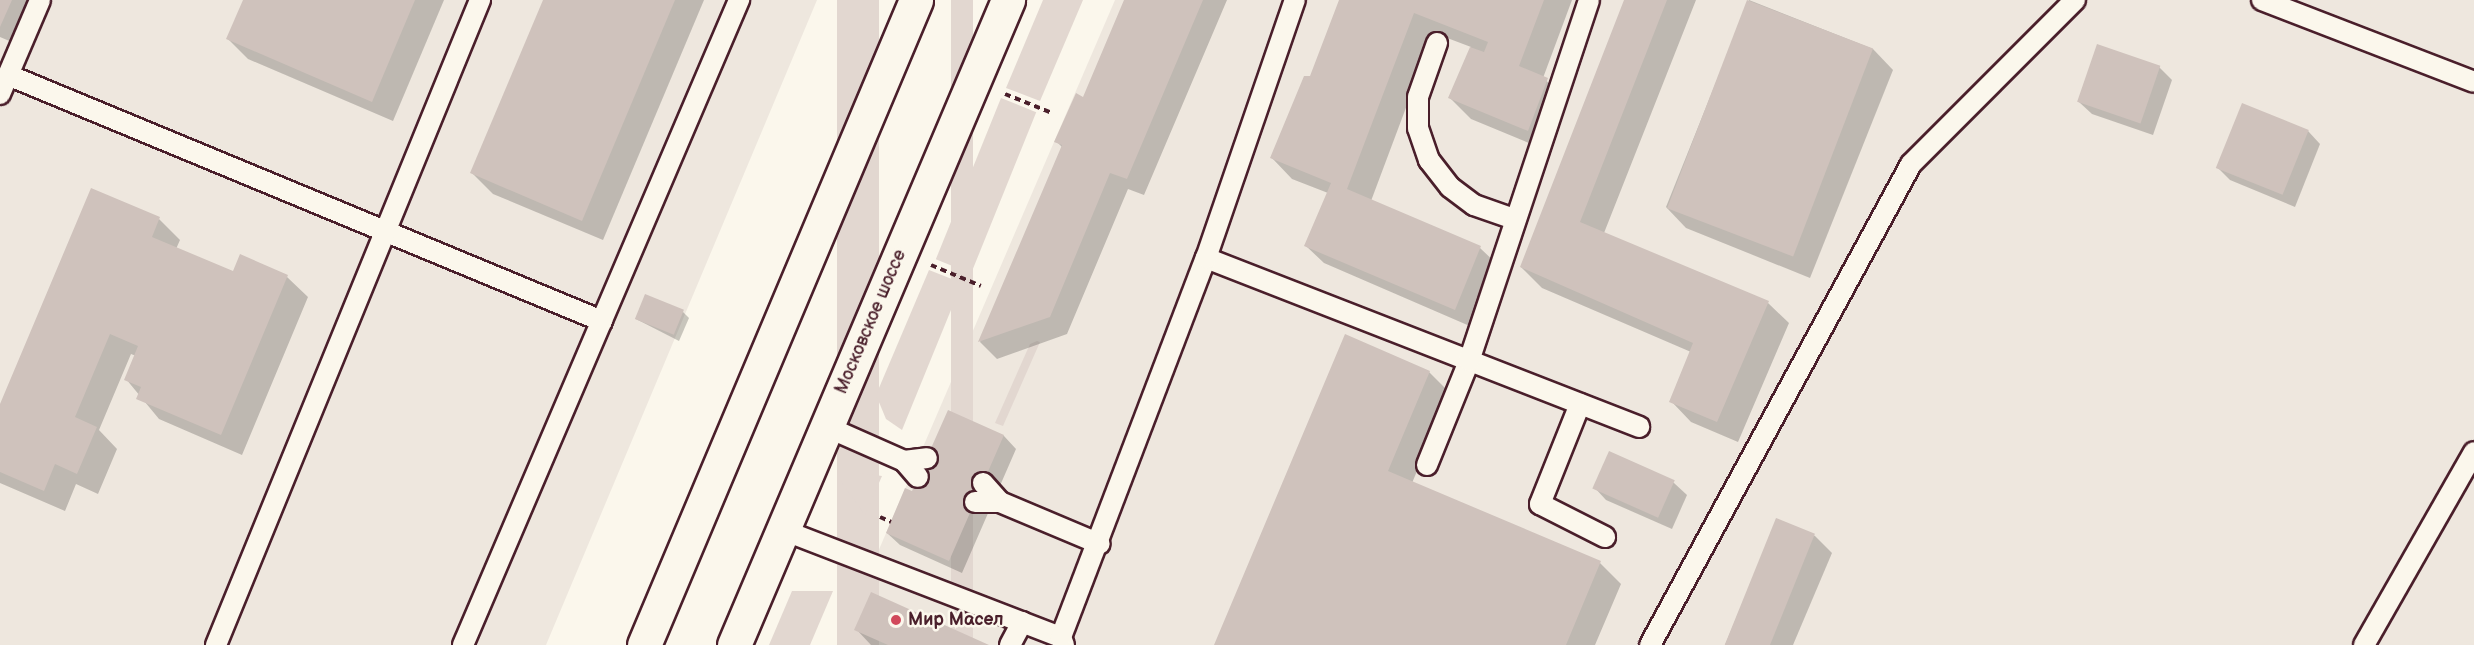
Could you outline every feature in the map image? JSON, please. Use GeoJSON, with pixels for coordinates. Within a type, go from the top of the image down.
{"type":"FeatureCollection","features":[{"type":"Feature","properties":{"kind":"main road"},"geometry":{"type":"LineString","coordinates":[[644,645],[916,0]]}},
{"type":"Feature","properties":{"kind":"main road","name":"Московское шоссе"},"geometry":{"type":"LineString","coordinates":[[734,645],[1008,0]]}},
{"type":"Feature","properties":{"kind":"lane"},"geometry":{"type":"LineString","coordinates":[[0,94],[40,0]]}},
{"type":"Feature","properties":{"kind":"lane"},"geometry":{"type":"LineString","coordinates":[[216,645],[480,0]]}},
{"type":"Feature","properties":{"kind":"lane"},"geometry":{"type":"LineString","coordinates":[[463,645],[739,0]]}},
{"type":"Feature","properties":{"kind":"lane"},"geometry":{"type":"LineString","coordinates":[[783,530],[1022,622],[1062,641],[1206,258],[1295,0]]}},
{"type":"Feature","properties":{"kind":"lane"},"geometry":{"type":"LineString","coordinates":[[1427,465],[1469,361],[1514,219],[1589,0]]}},
{"type":"Feature","properties":{"kind":"lane"},"geometry":{"type":"LineString","coordinates":[[1650,645],[1911,164],[2075,0]]}},
{"type":"Feature","properties":{"kind":"lane"},"geometry":{"type":"LineString","coordinates":[[2262,0],[2474,82]]}},
{"type":"Feature","properties":{"kind":"lane"},"geometry":{"type":"LineString","coordinates":[[1437,43],[1418,97],[1418,128],[1429,160],[1450,187],[1474,205],[1514,219]]}},
{"type":"Feature","properties":{"kind":"lane"},"geometry":{"type":"LineString","coordinates":[[8,75],[602,321]]}},
{"type":"Feature","properties":{"kind":"lane"},"geometry":{"type":"LineString","coordinates":[[1206,258],[1639,427]]}},
{"type":"Feature","properties":{"kind":"lane"},"geometry":{"type":"LineString","coordinates":[[1580,404],[1540,504],[1605,537]]}},
{"type":"Feature","properties":{"kind":"lane"},"geometry":{"type":"LineString","coordinates":[[827,427],[904,461],[918,477]]}},
{"type":"Feature","properties":{"kind":"lane"},"geometry":{"type":"LineString","coordinates":[[2364,645],[2474,452]]}},
{"type":"Feature","properties":{"kind":"lane"},"geometry":{"type":"LineString","coordinates":[[904,461],[927,458]]}},
{"type":"Feature","properties":{"kind":"lane"},"geometry":{"type":"LineString","coordinates":[[983,483],[1000,502]]}},
{"type":"Feature","properties":{"kind":"lane"},"geometry":{"type":"LineString","coordinates":[[975,502],[1000,502],[1100,544]]}},
{"type":"Feature","properties":{"kind":"lane"},"geometry":{"type":"LineString","coordinates":[[1010,645],[1022,622]]}},
{"type":"Feature","properties":{"kind":"path"},"geometry":{"type":"LineString","coordinates":[[974,81],[1052,113]]}},
{"type":"Feature","properties":{"kind":"path"},"geometry":{"type":"LineString","coordinates":[[901,252],[981,286]]}},
{"type":"Feature","properties":{"kind":"path"},"geometry":{"type":"LineString","coordinates":[[880,517],[891,522]]}},
{"type":"Feature","properties":{"kind":"shaded area"},"geometry":{"type":"Polygon","coordinates":[[[0,0],[817,0],[546,645],[0,645],[0,0]]]}},
{"type":"Feature","properties":{"kind":"shaded area"},"geometry":{"type":"Polygon","coordinates":[[[837,0],[879,0],[879,645],[837,645],[837,0]]]}},
{"type":"Feature","properties":{"kind":"shaded area"},"geometry":{"type":"Polygon","coordinates":[[[951,0],[973,0],[973,645],[951,645],[951,0]]]}},
{"type":"Feature","properties":{"kind":"shaded area"},"geometry":{"type":"Polygon","coordinates":[[[1043,0],[1083,0],[1040,101],[1006,88],[1043,0]]]}},
{"type":"Feature","properties":{"kind":"shaded area"},"geometry":{"type":"Polygon","coordinates":[[[1115,0],[2474,0],[2474,645],[838,645],[1115,0]]]}},
{"type":"Feature","properties":{"kind":"shaded area"},"geometry":{"type":"Polygon","coordinates":[[[1001,98],[1036,112],[971,274],[936,259],[1001,98]]]}},
{"type":"Feature","properties":{"kind":"shaded area"},"geometry":{"type":"Polygon","coordinates":[[[929,270],[962,283],[902,430],[886,419],[876,395],[929,270]]]}},
{"type":"Feature","properties":{"kind":"shaded area"},"geometry":{"type":"Polygon","coordinates":[[[1040,342],[1003,426],[995,423],[1030,344],[1040,342]]]}},
{"type":"Feature","properties":{"kind":"shaded area"},"geometry":{"type":"Polygon","coordinates":[[[860,473],[882,476],[865,515],[839,479],[860,473]]]}},
{"type":"Feature","properties":{"kind":"shaded area"},"geometry":{"type":"Polygon","coordinates":[[[792,591],[833,591],[810,645],[769,645],[792,591]]]}},
{"type":"Feature","properties":{"kind":"building"},"geometry":{"type":"Polygon","coordinates":[[[0,0],[12,0],[0,27],[0,0]]]}},
{"type":"Feature","properties":{"kind":"building"},"geometry":{"type":"Polygon","coordinates":[[[243,0],[415,0],[372,102],[226,39],[243,0]]]}},
{"type":"Feature","properties":{"kind":"building"},"geometry":{"type":"Polygon","coordinates":[[[543,0],[675,0],[582,221],[470,173],[543,0]]]}},
{"type":"Feature","properties":{"kind":"building"},"geometry":{"type":"Polygon","coordinates":[[[1124,0],[1203,0],[1127,179],[1110,173],[1050,317],[978,342],[1062,145],[1054,142],[1076,93],[1083,97],[1124,0]]]}},
{"type":"Feature","properties":{"kind":"building"},"geometry":{"type":"Polygon","coordinates":[[[1339,0],[1544,0],[1519,66],[1548,78],[1528,131],[1448,98],[1470,47],[1484,52],[1488,42],[1414,13],[1347,189],[1481,246],[1455,310],[1304,246],[1331,183],[1270,158],[1304,76],[1310,76],[1339,0]]]}},
{"type":"Feature","properties":{"kind":"building"},"geometry":{"type":"Polygon","coordinates":[[[1624,0],[1667,0],[1580,222],[1769,301],[1717,422],[1669,402],[1693,343],[1520,267],[1624,0]]]}},
{"type":"Feature","properties":{"kind":"building"},"geometry":{"type":"Polygon","coordinates":[[[1747,0],[1873,48],[1793,257],[1667,208],[1747,0]]]}},
{"type":"Feature","properties":{"kind":"building"},"geometry":{"type":"Polygon","coordinates":[[[2097,44],[2160,66],[2140,123],[2077,102],[2097,44]]]}},
{"type":"Feature","properties":{"kind":"building"},"geometry":{"type":"Polygon","coordinates":[[[2242,103],[2309,130],[2283,195],[2216,168],[2242,103]]]}},
{"type":"Feature","properties":{"kind":"building"},"geometry":{"type":"Polygon","coordinates":[[[91,188],[160,217],[152,237],[233,271],[240,254],[288,275],[221,435],[136,399],[141,387],[124,380],[138,346],[110,334],[75,417],[97,427],[77,474],[55,464],[44,491],[0,472],[0,404],[91,188]]]}},
{"type":"Feature","properties":{"kind":"building"},"geometry":{"type":"Polygon","coordinates":[[[645,294],[684,310],[674,335],[635,319],[645,294]]]}},
{"type":"Feature","properties":{"kind":"building"},"geometry":{"type":"Polygon","coordinates":[[[1345,334],[1430,371],[1388,471],[1601,561],[1566,645],[1214,645],[1345,334]]]}},
{"type":"Feature","properties":{"kind":"building"},"geometry":{"type":"Polygon","coordinates":[[[948,410],[1004,435],[949,561],[886,533],[905,488],[912,491],[948,410]]]}},
{"type":"Feature","properties":{"kind":"building"},"geometry":{"type":"Polygon","coordinates":[[[1609,451],[1675,480],[1658,518],[1592,488],[1609,451]]]}},
{"type":"Feature","properties":{"kind":"building"},"geometry":{"type":"Polygon","coordinates":[[[1776,518],[1815,534],[1770,645],[1725,645],[1776,518]]]}},
{"type":"Feature","properties":{"kind":"building","name":"Мир Масел"},"geometry":{"type":"Polygon","coordinates":[[[871,592],[989,645],[888,645],[854,630],[871,592]]]}},
{"type":"Feature","properties":{"kind":"place","name":"Мир Масел"},"geometry":{"type":"Point","coordinates":[896,620]}}]}
